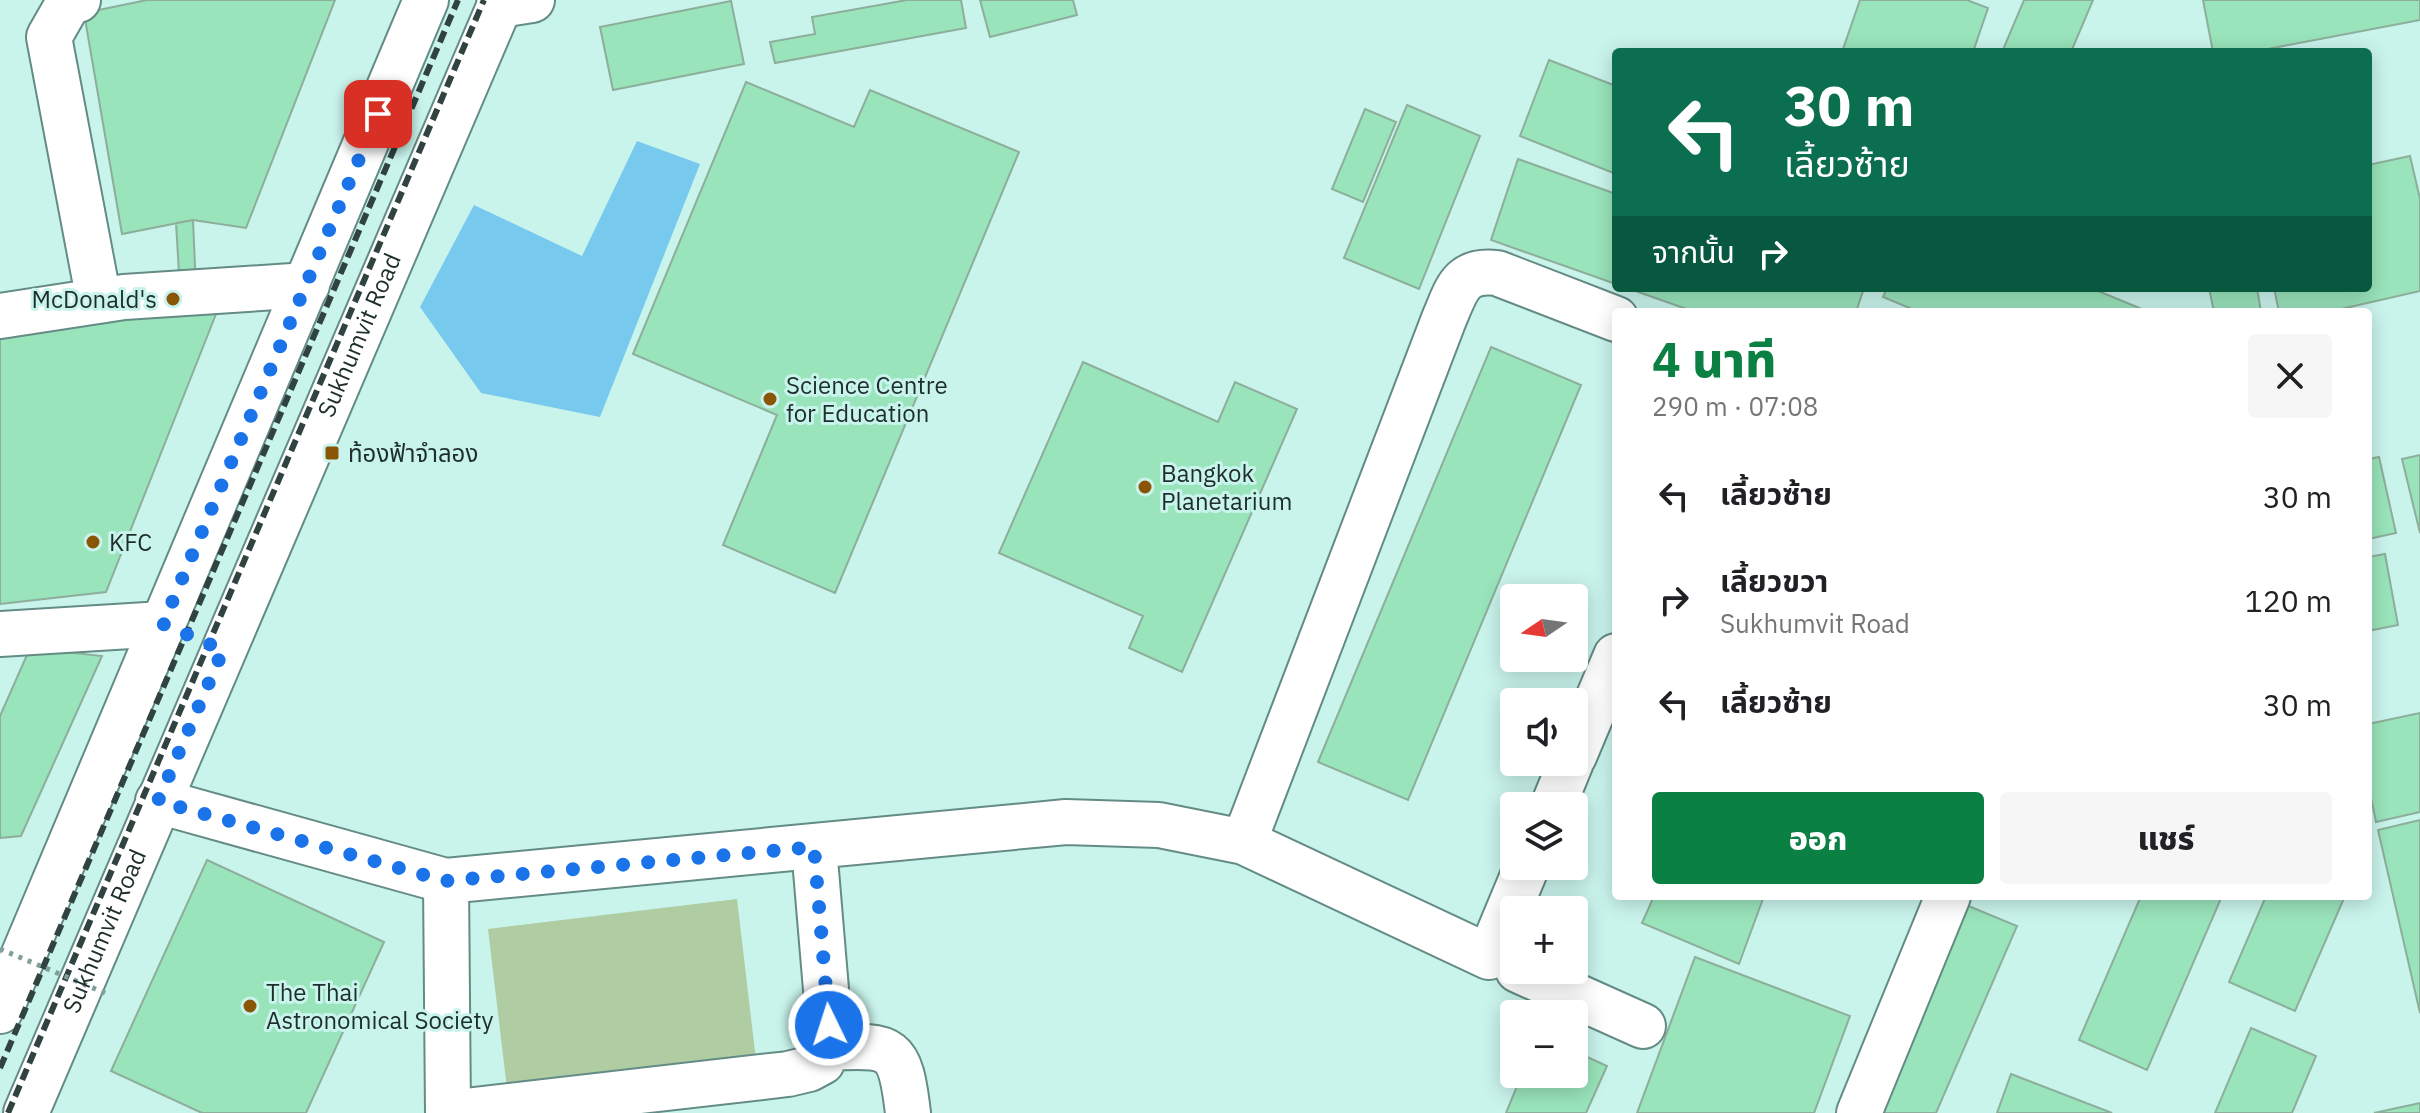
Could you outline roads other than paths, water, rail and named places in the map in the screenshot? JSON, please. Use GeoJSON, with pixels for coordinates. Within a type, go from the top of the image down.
{"type":"FeatureCollection","features":[{"type":"Feature","properties":{"kind":"main road"},"geometry":{"type":"LineString","coordinates":[[78,0],[69,2],[49,37],[111,299]]}},
{"type":"Feature","properties":{"kind":"main road"},"geometry":{"type":"LineString","coordinates":[[0,1011],[11,954],[163,624],[426,0]]}},
{"type":"Feature","properties":{"kind":"main road","name":"Sukhumvit Road"},"geometry":{"type":"LineString","coordinates":[[26,1113],[93,988],[158,801],[511,2]]}},
{"type":"Feature","properties":{"kind":"main road"},"geometry":{"type":"LineString","coordinates":[[102,191],[111,299]]}},
{"type":"Feature","properties":{"kind":"main road"},"geometry":{"type":"LineString","coordinates":[[1244,842],[1444,319],[1465,277],[1479,271],[1497,273],[1612,317]]}},
{"type":"Feature","properties":{"kind":"main road"},"geometry":{"type":"LineString","coordinates":[[0,316],[111,299],[307,285]]}},
{"type":"Feature","properties":{"kind":"main road"},"geometry":{"type":"LineString","coordinates":[[0,634],[163,624],[223,650]]}},
{"type":"Feature","properties":{"kind":"main road"},"geometry":{"type":"LineString","coordinates":[[1588,723],[1612,666]]}},
{"type":"Feature","properties":{"kind":"main road"},"geometry":{"type":"LineString","coordinates":[[158,801],[446,881],[1066,822],[1159,825],[1244,842],[1500,962]]}},
{"type":"Feature","properties":{"kind":"main road"},"geometry":{"type":"LineString","coordinates":[[446,881],[448,1113],[788,1074],[822,1062],[828,1048],[828,1002],[814,847]]}},
{"type":"Feature","properties":{"kind":"main road"},"geometry":{"type":"LineString","coordinates":[[1859,1113],[1946,900]]}},
{"type":"Feature","properties":{"kind":"main road"},"geometry":{"type":"LineString","coordinates":[[1549,984],[1643,1026]]}},
{"type":"Feature","properties":{"kind":"main road"},"geometry":{"type":"LineString","coordinates":[[828,1048],[882,1048],[898,1060],[904,1078],[908,1113]]}},
{"type":"Feature","properties":{"kind":"water"},"geometry":{"type":"Polygon","coordinates":[[[637,141],[700,164],[600,417],[481,393],[420,307],[474,205],[582,256],[637,141]]]}},
{"type":"Feature","properties":{"kind":"railway"},"geometry":{"type":"LineString","coordinates":[[0,1068],[458,0]]}},
{"type":"Feature","properties":{"kind":"railway"},"geometry":{"type":"LineString","coordinates":[[8,1113],[484,0]]}},
{"type":"Feature","properties":{"kind":"place","name":"McDonald's"},"geometry":{"type":"Point","coordinates":[173,299]}},
{"type":"Feature","properties":{"kind":"place","name":"Science Centre for Education"},"geometry":{"type":"Point","coordinates":[770,399]}},
{"type":"Feature","properties":{"kind":"place","name":"ท้องฟ้าจำลอง"},"geometry":{"type":"Point","coordinates":[332,453]}},
{"type":"Feature","properties":{"kind":"place","name":"Bangkok Planetarium"},"geometry":{"type":"Point","coordinates":[1145,487]}},
{"type":"Feature","properties":{"kind":"place","name":"KFC"},"geometry":{"type":"Point","coordinates":[93,542]}},
{"type":"Feature","properties":{"kind":"place","name":"The Thai Astronomical Society"},"geometry":{"type":"Point","coordinates":[250,1006]}}]}
